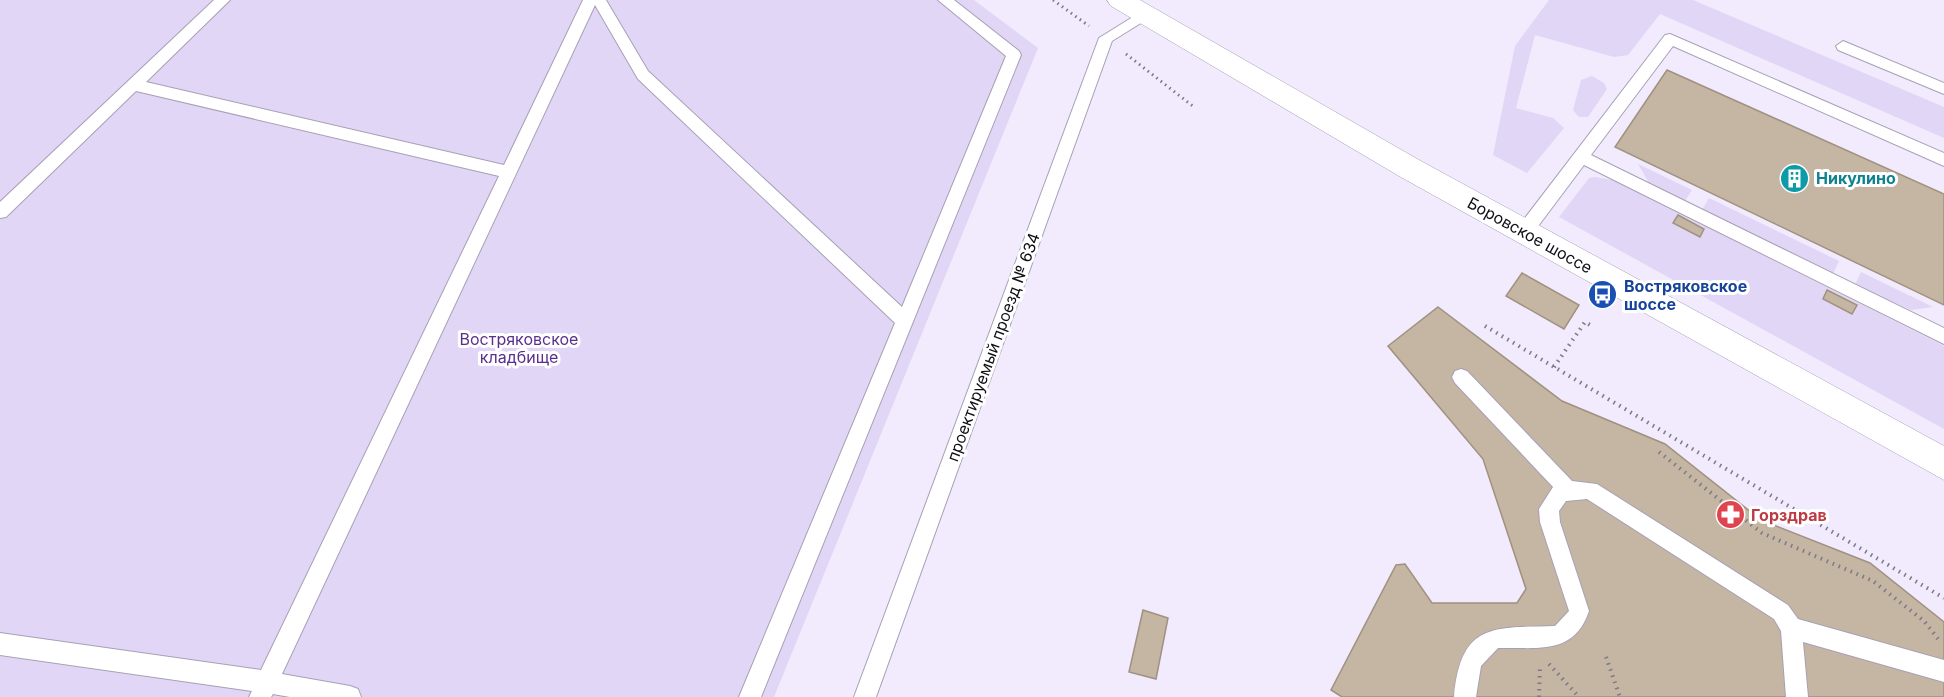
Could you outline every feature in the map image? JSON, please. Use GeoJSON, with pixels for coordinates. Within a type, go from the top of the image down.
{"type":"FeatureCollection","features":[{"type":"Feature","properties":{"kind":"street","name":"Боровское шоссе"},"geometry":{"type":"LineString","coordinates":[[1132,8],[1524,232],[1944,464]]}},
{"type":"Feature","properties":{"kind":"lane"},"geometry":{"type":"LineString","coordinates":[[0,212],[223,0]]}},
{"type":"Feature","properties":{"kind":"lane"},"geometry":{"type":"LineString","coordinates":[[263,689],[590,0]]}},
{"type":"Feature","properties":{"kind":"lane"},"geometry":{"type":"LineString","coordinates":[[599,0],[643,75],[905,321]]}},
{"type":"Feature","properties":{"kind":"lane"},"geometry":{"type":"LineString","coordinates":[[750,697],[1014,56],[945,0]]}},
{"type":"Feature","properties":{"kind":"lane","name":"проектируемый проезд № 634"},"geometry":{"type":"LineString","coordinates":[[865,697],[1106,38],[1132,8]]}},
{"type":"Feature","properties":{"kind":"lane"},"geometry":{"type":"LineString","coordinates":[[1524,232],[1670,39],[1944,160]]}},
{"type":"Feature","properties":{"kind":"lane"},"geometry":{"type":"LineString","coordinates":[[1843,46],[1944,89]]}},
{"type":"Feature","properties":{"kind":"lane"},"geometry":{"type":"LineString","coordinates":[[133,85],[508,172]]}},
{"type":"Feature","properties":{"kind":"lane"},"geometry":{"type":"LineString","coordinates":[[1582,157],[1944,336]]}},
{"type":"Feature","properties":{"kind":"lane"},"geometry":{"type":"LineString","coordinates":[[1461,377],[1568,490]]}},
{"type":"Feature","properties":{"kind":"lane"},"geometry":{"type":"LineString","coordinates":[[1465,697],[1467,669],[1475,653],[1487,642],[1496,638],[1556,636],[1565,633],[1576,620],[1579,611],[1550,522],[1549,509],[1560,493],[1568,490],[1590,490],[1774,607],[1791,628],[1797,697]]}},
{"type":"Feature","properties":{"kind":"lane"},"geometry":{"type":"LineString","coordinates":[[1791,628],[1944,671]]}},
{"type":"Feature","properties":{"kind":"lane"},"geometry":{"type":"LineString","coordinates":[[0,644],[263,689],[350,697]]}},
{"type":"Feature","properties":{"kind":"path"},"geometry":{"type":"LineString","coordinates":[[1554,367],[1585,322],[1592,326]]}},
{"type":"Feature","properties":{"kind":"path"},"geometry":{"type":"LineString","coordinates":[[1485,326],[1944,598]]}},
{"type":"Feature","properties":{"kind":"path"},"geometry":{"type":"LineString","coordinates":[[1659,452],[1762,533],[1873,581],[1924,621],[1933,630],[1942,646]]}},
{"type":"Feature","properties":{"kind":"path"},"geometry":{"type":"LineString","coordinates":[[1605,657],[1620,697]]}},
{"type":"Feature","properties":{"kind":"path"},"geometry":{"type":"LineString","coordinates":[[1539,697],[1543,662],[1579,697]]}},
{"type":"Feature","properties":{"kind":"green space","name":"Востряковское кладбище"},"geometry":{"type":"Polygon","coordinates":[[[0,0],[974,0],[1038,48],[774,697],[0,697],[0,0]]]}},
{"type":"Feature","properties":{"kind":"green space"},"geometry":{"type":"Polygon","coordinates":[[[1549,0],[1693,0],[1944,107],[1944,138],[1660,14],[1628,55],[1614,57],[1535,35],[1516,108],[1553,118],[1564,128],[1527,173],[1493,155],[1515,46],[1549,0]]]}},
{"type":"Feature","properties":{"kind":"green space"},"geometry":{"type":"Polygon","coordinates":[[[1592,76],[1604,83],[1607,89],[1588,117],[1579,117],[1573,110],[1581,80],[1592,76]]]}},
{"type":"Feature","properties":{"kind":"green space"},"geometry":{"type":"Polygon","coordinates":[[[1638,164],[1692,190],[1685,201],[1649,183],[1638,164]]]}},
{"type":"Feature","properties":{"kind":"green space"},"geometry":{"type":"Polygon","coordinates":[[[1589,178],[1617,181],[1944,346],[1944,429],[1559,217],[1589,178]],[[1827,290],[1823,299],[1852,313],[1856,304],[1827,290]]]}},
{"type":"Feature","properties":{"kind":"green space"},"geometry":{"type":"Polygon","coordinates":[[[1709,198],[1839,261],[1833,274],[1702,210],[1709,198]]]}},
{"type":"Feature","properties":{"kind":"green space"},"geometry":{"type":"Polygon","coordinates":[[[1861,272],[1933,307],[1911,310],[1855,285],[1861,272]]]}},
{"type":"Feature","properties":{"kind":"building","name":"Никулино"},"geometry":{"type":"Polygon","coordinates":[[[1667,70],[1944,194],[1944,305],[1615,147],[1667,70]]]}},
{"type":"Feature","properties":{"kind":"building"},"geometry":{"type":"Polygon","coordinates":[[[1678,215],[1704,229],[1700,237],[1673,223],[1678,215]]]}},
{"type":"Feature","properties":{"kind":"building"},"geometry":{"type":"Polygon","coordinates":[[[1522,273],[1579,305],[1564,329],[1506,296],[1522,273]]]}},
{"type":"Feature","properties":{"kind":"building"},"geometry":{"type":"Polygon","coordinates":[[[1827,290],[1857,305],[1852,314],[1823,299],[1827,290]]]}},
{"type":"Feature","properties":{"kind":"building"},"geometry":{"type":"Polygon","coordinates":[[[1438,307],[1562,401],[1665,444],[1761,520],[1870,563],[1944,622],[1944,697],[1342,697],[1331,690],[1396,565],[1405,564],[1432,603],[1517,603],[1526,589],[1483,459],[1388,346],[1438,307]]]}},
{"type":"Feature","properties":{"kind":"building"},"geometry":{"type":"Polygon","coordinates":[[[1143,610],[1168,618],[1156,679],[1129,672],[1143,610]]]}},
{"type":"Feature","properties":{"kind":"place","name":"Никулино"},"geometry":{"type":"Point","coordinates":[1795,178]}},
{"type":"Feature","properties":{"kind":"place","name":"Востряковское шоссе"},"geometry":{"type":"Point","coordinates":[1603,295]}},
{"type":"Feature","properties":{"kind":"place","name":"Горздрав"},"geometry":{"type":"Point","coordinates":[1730,515]}}]}
